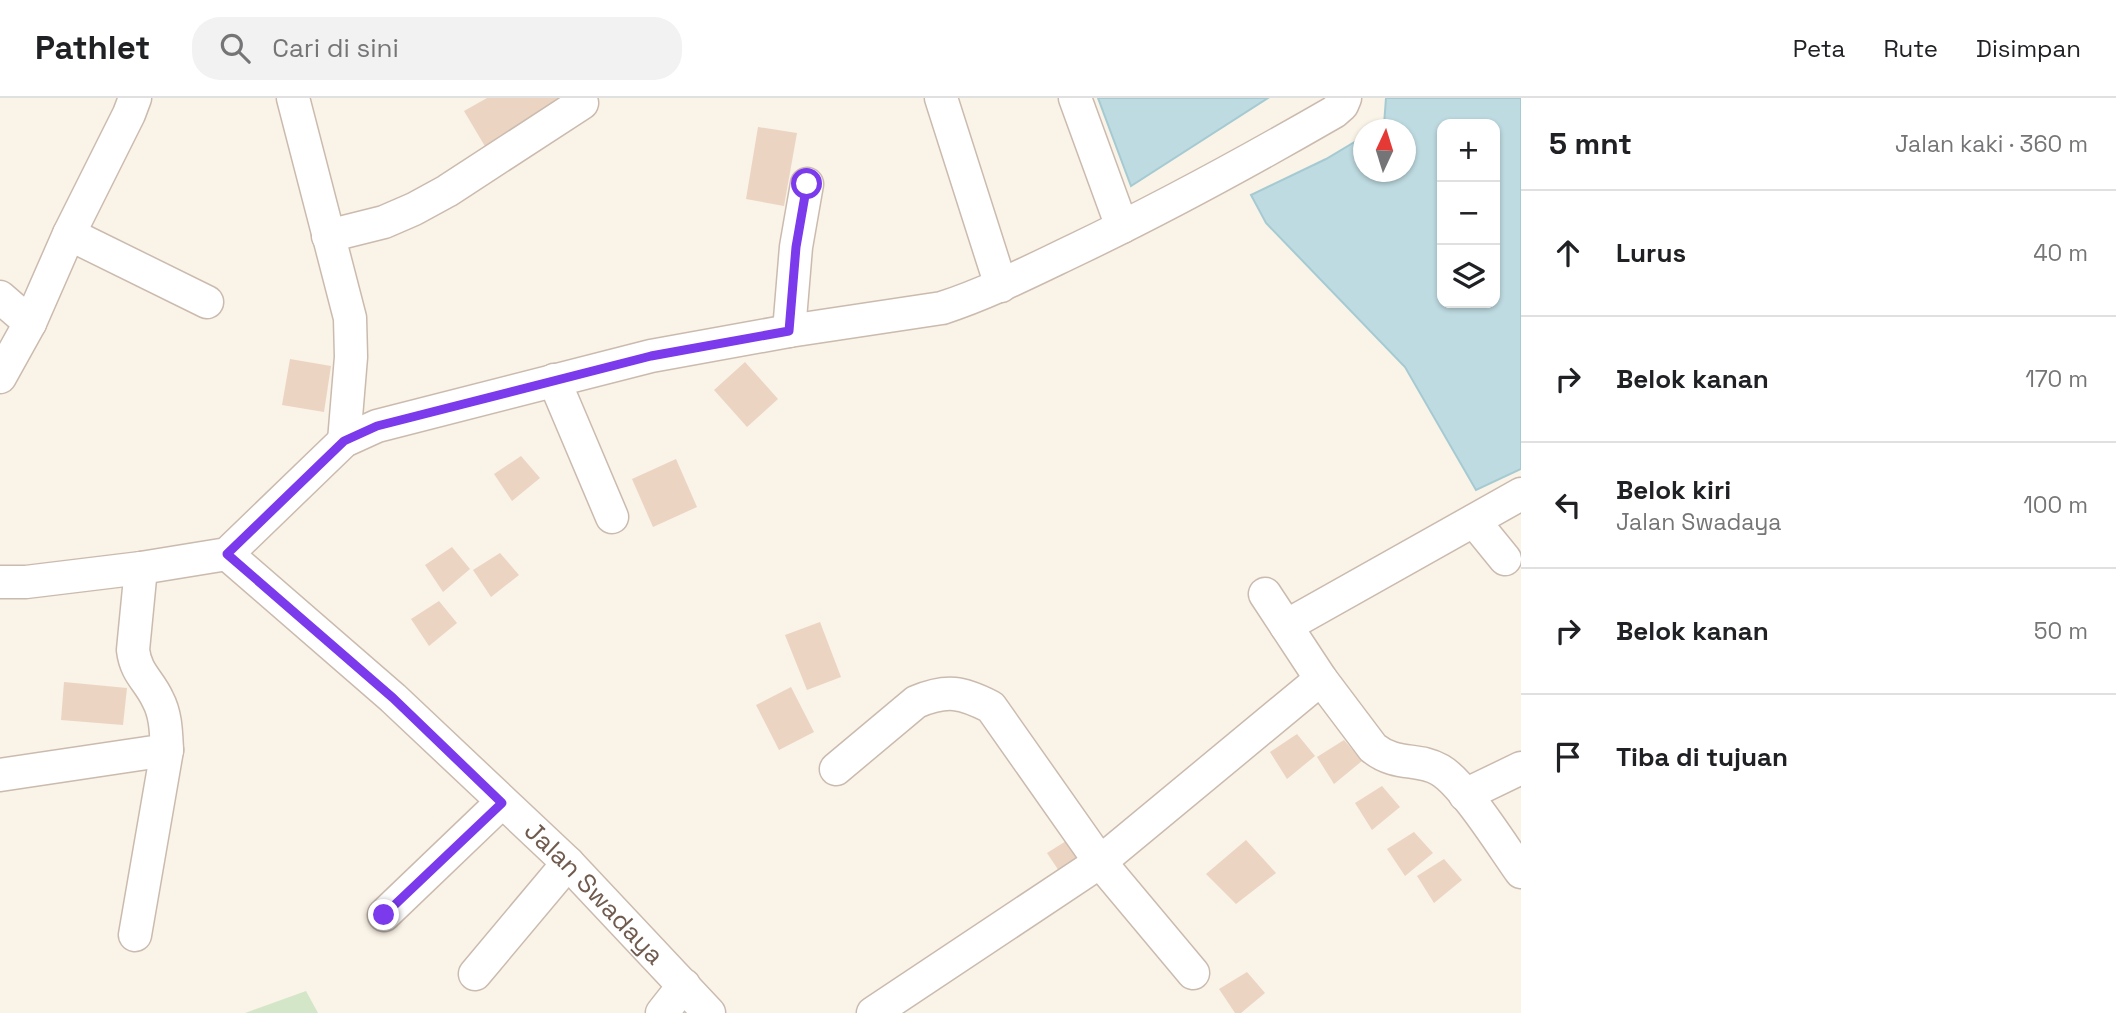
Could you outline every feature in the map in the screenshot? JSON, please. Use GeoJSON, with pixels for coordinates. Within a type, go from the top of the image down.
{"type":"FeatureCollection","features":[{"type":"Feature","properties":{"kind":"street"},"geometry":{"type":"LineString","coordinates":[[0,377],[30,323],[69,234],[130,114],[135,98]]}},
{"type":"Feature","properties":{"kind":"street"},"geometry":{"type":"LineString","coordinates":[[293,98],[350,318],[351,357],[344,441]]}},
{"type":"Feature","properties":{"kind":"street"},"geometry":{"type":"LineString","coordinates":[[941,98],[1001,286]]}},
{"type":"Feature","properties":{"kind":"street"},"geometry":{"type":"LineString","coordinates":[[1075,98],[1122,228]]}},
{"type":"Feature","properties":{"kind":"street"},"geometry":{"type":"LineString","coordinates":[[0,582],[26,582],[141,568],[227,554],[344,441],[377,426],[651,356],[789,331],[942,308],[1001,286],[1122,228],[1334,112],[1345,98]]}},
{"type":"Feature","properties":{"kind":"street"},"geometry":{"type":"LineString","coordinates":[[328,236],[384,222],[414,209],[447,191],[582,103]]}},
{"type":"Feature","properties":{"kind":"street"},"geometry":{"type":"LineString","coordinates":[[789,331],[796,247],[807,184]]}},
{"type":"Feature","properties":{"kind":"street"},"geometry":{"type":"LineString","coordinates":[[69,234],[207,302]]}},
{"type":"Feature","properties":{"kind":"street"},"geometry":{"type":"LineString","coordinates":[[0,296],[30,323]]}},
{"type":"Feature","properties":{"kind":"street"},"geometry":{"type":"LineString","coordinates":[[554,380],[612,517]]}},
{"type":"Feature","properties":{"kind":"street"},"geometry":{"type":"LineString","coordinates":[[1286,626],[1521,494]]}},
{"type":"Feature","properties":{"kind":"street"},"geometry":{"type":"LineString","coordinates":[[1474,521],[1505,559]]}},
{"type":"Feature","properties":{"kind":"street","name":"Jalan Swadaya"},"geometry":{"type":"LineString","coordinates":[[227,554],[393,698],[568,863],[709,1013]]}},
{"type":"Feature","properties":{"kind":"street"},"geometry":{"type":"LineString","coordinates":[[135,935],[167,750],[165,725],[158,699],[134,661],[141,568]]}},
{"type":"Feature","properties":{"kind":"street"},"geometry":{"type":"LineString","coordinates":[[1265,594],[1321,679],[1373,748],[1394,760],[1441,770],[1465,795],[1521,872]]}},
{"type":"Feature","properties":{"kind":"street"},"geometry":{"type":"LineString","coordinates":[[873,1013],[1100,862],[1321,679]]}},
{"type":"Feature","properties":{"kind":"street"},"geometry":{"type":"LineString","coordinates":[[836,769],[916,702],[932,695],[951,692],[970,696],[991,706],[1100,862],[1193,973]]}},
{"type":"Feature","properties":{"kind":"street"},"geometry":{"type":"LineString","coordinates":[[0,775],[167,750]]}},
{"type":"Feature","properties":{"kind":"street"},"geometry":{"type":"LineString","coordinates":[[1465,795],[1521,768]]}},
{"type":"Feature","properties":{"kind":"street"},"geometry":{"type":"LineString","coordinates":[[384,915],[502,803]]}},
{"type":"Feature","properties":{"kind":"street"},"geometry":{"type":"LineString","coordinates":[[475,974],[568,863]]}},
{"type":"Feature","properties":{"kind":"street"},"geometry":{"type":"LineString","coordinates":[[662,1013],[684,985]]}},
{"type":"Feature","properties":{"kind":"green space"},"geometry":{"type":"Polygon","coordinates":[[[306,991],[318,1013],[245,1013],[306,991]]]}},
{"type":"Feature","properties":{"kind":"water"},"geometry":{"type":"Polygon","coordinates":[[[1098,98],[1268,98],[1131,186],[1098,98]]]}},
{"type":"Feature","properties":{"kind":"water"},"geometry":{"type":"Polygon","coordinates":[[[1386,98],[1521,98],[1521,469],[1476,490],[1405,367],[1266,223],[1251,195],[1353,143],[1353,182],[1416,182],[1416,119],[1384,119],[1386,98]]]}},
{"type":"Feature","properties":{"kind":"building"},"geometry":{"type":"Polygon","coordinates":[[[487,98],[558,98],[562,104],[486,148],[464,111],[487,98]]]}},
{"type":"Feature","properties":{"kind":"building"},"geometry":{"type":"Polygon","coordinates":[[[758,127],[797,133],[784,206],[746,199],[758,127]]]}},
{"type":"Feature","properties":{"kind":"building"},"geometry":{"type":"Polygon","coordinates":[[[290,359],[331,366],[324,412],[282,405],[290,359]]]}},
{"type":"Feature","properties":{"kind":"building"},"geometry":{"type":"Polygon","coordinates":[[[745,362],[778,399],[747,427],[714,390],[745,362]]]}},
{"type":"Feature","properties":{"kind":"building"},"geometry":{"type":"Polygon","coordinates":[[[521,456],[540,478],[512,501],[494,474],[521,456]]]}},
{"type":"Feature","properties":{"kind":"building"},"geometry":{"type":"Polygon","coordinates":[[[676,459],[697,507],[653,527],[632,479],[676,459]]]}},
{"type":"Feature","properties":{"kind":"building"},"geometry":{"type":"Polygon","coordinates":[[[452,547],[470,569],[443,592],[425,565],[452,547]]]}},
{"type":"Feature","properties":{"kind":"building"},"geometry":{"type":"Polygon","coordinates":[[[500,553],[519,575],[491,597],[473,570],[500,553]]]}},
{"type":"Feature","properties":{"kind":"building"},"geometry":{"type":"Polygon","coordinates":[[[439,601],[457,623],[429,646],[411,619],[439,601]]]}},
{"type":"Feature","properties":{"kind":"building"},"geometry":{"type":"Polygon","coordinates":[[[820,622],[841,677],[807,690],[785,635],[820,622]]]}},
{"type":"Feature","properties":{"kind":"building"},"geometry":{"type":"Polygon","coordinates":[[[64,682],[127,688],[123,725],[61,720],[64,682]]]}},
{"type":"Feature","properties":{"kind":"building"},"geometry":{"type":"Polygon","coordinates":[[[791,687],[814,732],[779,750],[756,705],[791,687]]]}},
{"type":"Feature","properties":{"kind":"building"},"geometry":{"type":"Polygon","coordinates":[[[1297,734],[1315,756],[1287,779],[1270,752],[1297,734]]]}},
{"type":"Feature","properties":{"kind":"building"},"geometry":{"type":"Polygon","coordinates":[[[1344,740],[1362,761],[1334,784],[1317,757],[1344,740]]]}},
{"type":"Feature","properties":{"kind":"building"},"geometry":{"type":"Polygon","coordinates":[[[1382,786],[1400,807],[1372,830],[1355,803],[1382,786]]]}},
{"type":"Feature","properties":{"kind":"building"},"geometry":{"type":"Polygon","coordinates":[[[1414,832],[1433,853],[1405,876],[1387,849],[1414,832]]]}},
{"type":"Feature","properties":{"kind":"building"},"geometry":{"type":"Polygon","coordinates":[[[1074,836],[1092,858],[1065,880],[1047,853],[1074,836]]]}},
{"type":"Feature","properties":{"kind":"building"},"geometry":{"type":"Polygon","coordinates":[[[1246,840],[1276,873],[1236,904],[1206,874],[1246,840]]]}},
{"type":"Feature","properties":{"kind":"building"},"geometry":{"type":"Polygon","coordinates":[[[1444,859],[1462,880],[1434,903],[1417,876],[1444,859]]]}},
{"type":"Feature","properties":{"kind":"building"},"geometry":{"type":"Polygon","coordinates":[[[1247,972],[1265,993],[1241,1013],[1235,1013],[1219,989],[1247,972]]]}},
{"type":"Feature","properties":{"kind":"route"},"geometry":{"type":"LineString","coordinates":[[384,915],[502,803],[393,698],[227,554],[344,441],[377,426],[651,356],[789,331],[796,247],[807,184]]}}]}
